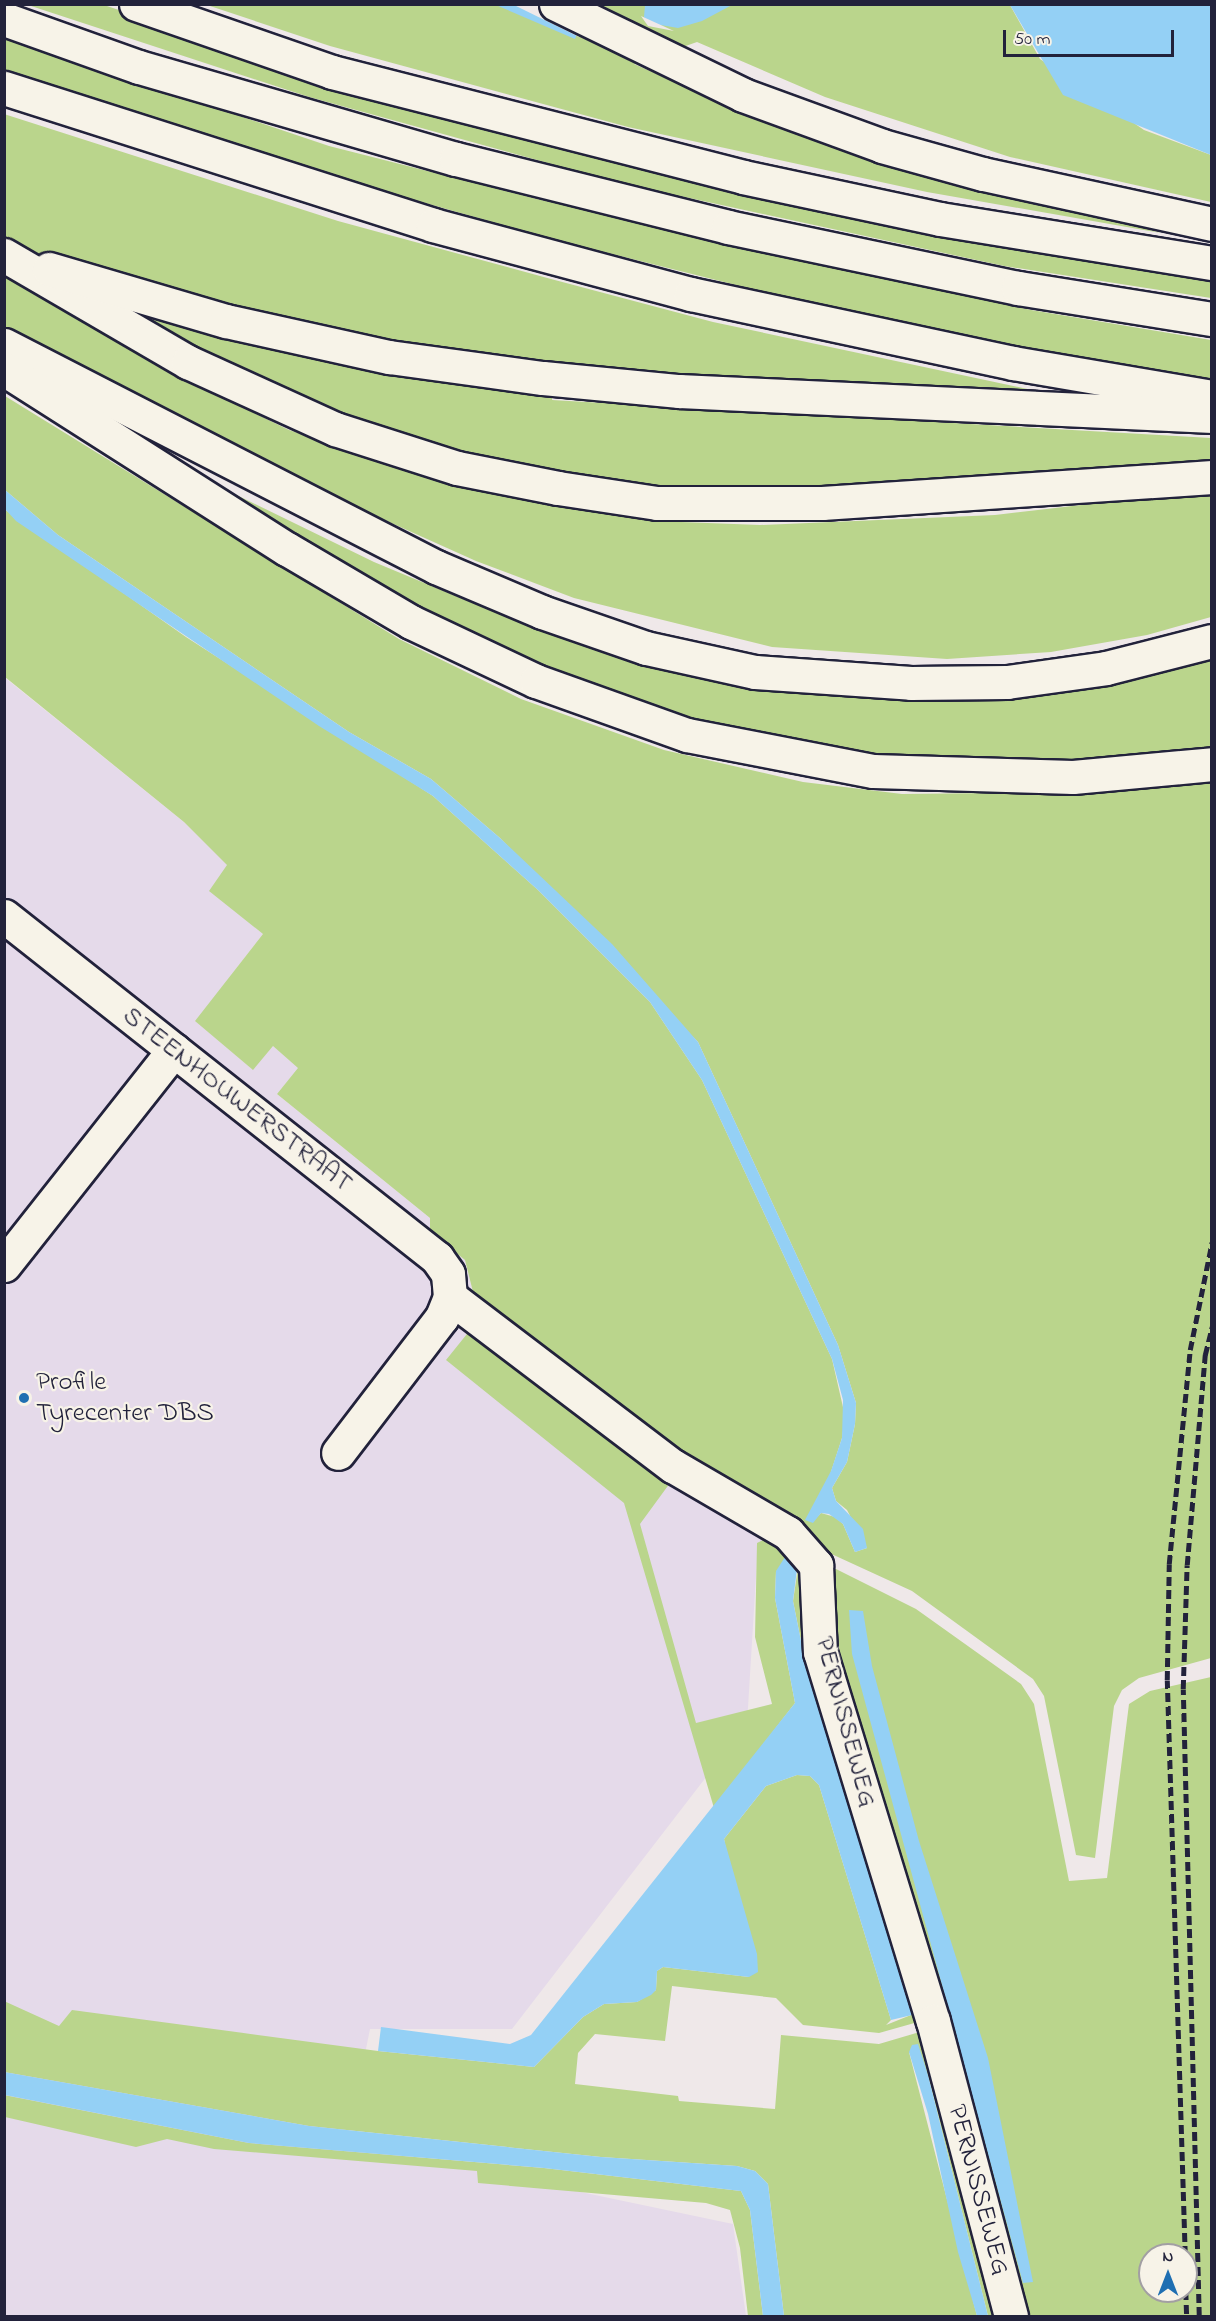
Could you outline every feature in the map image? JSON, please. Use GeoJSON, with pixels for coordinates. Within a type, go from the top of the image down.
{"type":"FeatureCollection","features":[{"type":"Feature","properties":{"kind":"main road"},"geometry":{"type":"LineString","coordinates":[[136,4],[332,72],[743,177],[940,219],[1212,263]]}},
{"type":"Feature","properties":{"kind":"main road"},"geometry":{"type":"LineString","coordinates":[[556,4],[743,95],[882,146],[983,174],[1212,224]]}},
{"type":"Feature","properties":{"kind":"main road"},"geometry":{"type":"LineString","coordinates":[[4,19],[139,67],[456,159],[728,227],[1018,288],[1212,319]]}},
{"type":"Feature","properties":{"kind":"main road"},"geometry":{"type":"LineString","coordinates":[[4,88],[433,225],[691,294],[1013,363],[1212,397]]}},
{"type":"Feature","properties":{"kind":"main road"},"geometry":{"type":"LineString","coordinates":[[4,255],[226,321],[388,357],[543,378],[679,391],[1212,416]]}},
{"type":"Feature","properties":{"kind":"main road"},"geometry":{"type":"LineString","coordinates":[[4,255],[188,362],[334,429],[457,468],[558,488],[657,502],[822,503],[1212,477]]}},
{"type":"Feature","properties":{"kind":"main road"},"geometry":{"type":"LineString","coordinates":[[4,345],[436,567],[542,612],[646,648],[755,672],[922,683],[1008,682],[1106,668],[1212,641]]}},
{"type":"Feature","properties":{"kind":"main road"},"geometry":{"type":"LineString","coordinates":[[4,369],[287,549],[411,622],[536,681],[687,735],[873,771],[1073,777],[1212,764]]}},
{"type":"Feature","properties":{"kind":"main road","name":"STEENHOUWERSTRAAT"},"geometry":{"type":"LineString","coordinates":[[4,916],[437,1258],[448,1274],[450,1297]]}},
{"type":"Feature","properties":{"kind":"main road"},"geometry":{"type":"LineString","coordinates":[[4,1265],[174,1050]]}},
{"type":"Feature","properties":{"kind":"main road"},"geometry":{"type":"LineString","coordinates":[[338,1453],[442,1317],[450,1297]]}},
{"type":"Feature","properties":{"kind":"main road","name":"PERNISSEWEG"},"geometry":{"type":"LineString","coordinates":[[450,1297],[674,1466],[788,1533],[816,1564],[820,1652],[933,2021],[1011,2316]]}},
{"type":"Feature","properties":{"kind":"shaded area"},"geometry":{"type":"Polygon","coordinates":[[[4,677],[184,822],[228,865],[210,891],[263,934],[196,1021],[252,1069],[273,1046],[299,1068],[277,1094],[430,1218],[430,1233],[465,1260],[474,1297],[771,1510],[757,1560],[747,1724],[512,2029],[370,2029],[347,2143],[733,2224],[746,2316],[5,2316],[4,677]]]}},
{"type":"Feature","properties":{"kind":"green space"},"geometry":{"type":"Polygon","coordinates":[[[28,5],[104,5],[170,27],[1211,274],[1211,298],[1004,266],[620,183],[309,97],[28,5]]]}},
{"type":"Feature","properties":{"kind":"green space"},"geometry":{"type":"Polygon","coordinates":[[[207,5],[1010,5],[1040,59],[1144,130],[1211,155],[1211,202],[1010,157],[825,97],[697,42],[634,64],[737,109],[874,154],[1161,233],[927,192],[628,127],[330,46],[207,5]]]}},
{"type":"Feature","properties":{"kind":"green space"},"geometry":{"type":"Polygon","coordinates":[[[5,37],[329,146],[537,199],[1031,310],[1211,340],[1211,379],[961,336],[824,307],[560,241],[354,183],[5,80],[5,37]]]}},
{"type":"Feature","properties":{"kind":"green space"},"geometry":{"type":"Polygon","coordinates":[[[4,114],[338,221],[551,279],[713,322],[1046,393],[556,369],[552,400],[1211,438],[1211,470],[675,494],[423,447],[211,362],[5,238],[4,114]]]}},
{"type":"Feature","properties":{"kind":"green space"},"geometry":{"type":"Polygon","coordinates":[[[4,273],[199,386],[289,430],[449,483],[560,507],[655,521],[760,525],[995,515],[1124,500],[1211,496],[1211,617],[1147,635],[1051,652],[947,659],[772,647],[574,598],[476,561],[280,473],[5,329],[4,273]]]}},
{"type":"Feature","properties":{"kind":"green space"},"geometry":{"type":"Polygon","coordinates":[[[5,396],[399,639],[521,699],[664,750],[803,782],[902,794],[1071,792],[1211,776],[1211,1658],[1139,1678],[1122,1690],[1114,1706],[1095,1858],[1076,1855],[1044,1696],[1033,1679],[912,1591],[814,1546],[681,1455],[474,1296],[465,1260],[430,1232],[430,1218],[277,1094],[298,1068],[273,1046],[253,1070],[195,1021],[263,934],[209,891],[227,865],[184,822],[5,677],[4,509],[186,637],[433,796],[538,890],[650,1002],[702,1080],[832,1359],[845,1416],[842,1438],[816,1518],[821,1513],[835,1517],[843,1524],[855,1552],[867,1548],[847,1510],[836,1501],[832,1488],[847,1462],[855,1424],[856,1403],[838,1345],[698,1042],[500,838],[431,779],[349,732],[58,535],[5,490],[5,396]]]}},
{"type":"Feature","properties":{"kind":"green space"},"geometry":{"type":"Polygon","coordinates":[[[167,461],[374,562],[470,602],[570,637],[753,684],[831,695],[914,698],[1116,681],[1211,659],[1211,754],[1073,765],[850,757],[722,734],[455,634],[167,461]]]}},
{"type":"Feature","properties":{"kind":"green space"},"geometry":{"type":"Polygon","coordinates":[[[475,1324],[744,1518],[741,1526],[670,1483],[640,1524],[696,1723],[772,1704],[755,1637],[757,1543],[769,1537],[803,1557],[918,2022],[879,2033],[803,2025],[776,1998],[672,1986],[665,2041],[595,2034],[578,2053],[575,2084],[678,2096],[679,2101],[775,2109],[781,2035],[879,2044],[923,2031],[1008,2316],[988,2316],[928,2075],[909,2052],[977,2316],[784,2316],[768,2184],[755,2171],[737,2166],[601,2157],[309,2126],[4,2072],[4,2001],[59,2026],[72,2010],[378,2051],[534,2067],[583,2017],[604,2004],[637,2002],[656,1990],[657,1971],[663,1967],[749,1977],[724,1839],[766,1786],[797,1775],[810,1776],[819,1785],[891,2020],[886,2025],[911,2015],[803,1651],[793,1601],[798,1568],[776,1571],[775,1598],[795,1703],[714,1808],[624,1503],[446,1360],[475,1324]]]}},
{"type":"Feature","properties":{"kind":"green space"},"geometry":{"type":"Polygon","coordinates":[[[836,1569],[916,1609],[1021,1684],[1034,1704],[1069,1881],[1107,1878],[1129,1704],[1150,1691],[1211,1677],[1211,2316],[1019,2316],[837,1685],[821,1573],[836,1569]]]}},
{"type":"Feature","properties":{"kind":"green space"},"geometry":{"type":"Polygon","coordinates":[[[4,2095],[249,2143],[544,2168],[741,2191],[750,2210],[763,2316],[748,2316],[740,2248],[730,2210],[706,2203],[478,2183],[477,2171],[214,2149],[167,2139],[136,2147],[5,2117],[4,2095]]]}},
{"type":"Feature","properties":{"kind":"water"},"geometry":{"type":"Polygon","coordinates":[[[496,5],[589,5],[575,39],[496,5]]]}},
{"type":"Feature","properties":{"kind":"water"},"geometry":{"type":"Polygon","coordinates":[[[645,5],[732,5],[702,21],[678,28],[649,23],[644,17],[645,5]]]}},
{"type":"Feature","properties":{"kind":"water"},"geometry":{"type":"Polygon","coordinates":[[[1010,5],[1211,5],[1211,155],[1063,95],[1010,5]]]}},
{"type":"Feature","properties":{"kind":"water"},"geometry":{"type":"Polygon","coordinates":[[[5,490],[58,535],[349,732],[431,779],[500,838],[612,944],[698,1042],[838,1345],[856,1403],[855,1424],[847,1462],[832,1488],[836,1501],[863,1529],[867,1548],[855,1552],[843,1524],[829,1514],[821,1513],[813,1523],[805,1520],[831,1471],[842,1438],[843,1400],[832,1359],[702,1080],[650,1002],[538,890],[433,796],[319,726],[16,521],[5,509],[5,490]]]}},
{"type":"Feature","properties":{"kind":"water"},"geometry":{"type":"Polygon","coordinates":[[[785,1557],[798,1561],[793,1601],[803,1651],[912,2015],[891,2020],[819,1785],[810,1776],[797,1775],[766,1786],[724,1839],[757,1954],[758,1972],[749,1977],[663,1967],[657,1971],[656,1990],[651,1995],[637,2002],[604,2004],[583,2017],[534,2067],[378,2051],[381,2027],[510,2044],[531,2035],[795,1703],[775,1598],[776,1571],[785,1557]]]}},
{"type":"Feature","properties":{"kind":"water"},"geometry":{"type":"Polygon","coordinates":[[[849,1610],[863,1611],[872,1666],[919,1841],[988,2058],[1033,2282],[1023,2283],[852,1654],[849,1610]]]}},
{"type":"Feature","properties":{"kind":"water"},"geometry":{"type":"Polygon","coordinates":[[[918,2044],[928,2075],[988,2316],[977,2316],[958,2252],[928,2114],[909,2052],[912,2045],[918,2044]]]}},
{"type":"Feature","properties":{"kind":"water"},"geometry":{"type":"Polygon","coordinates":[[[4,2072],[309,2126],[601,2157],[737,2166],[755,2171],[768,2184],[784,2316],[763,2316],[750,2210],[741,2191],[544,2168],[249,2143],[5,2095],[4,2072]]]}},
{"type":"Feature","properties":{"kind":"pier"},"geometry":{"type":"Polygon","coordinates":[[[592,4],[579,37],[514,5],[592,4]]]}},
{"type":"Feature","properties":{"kind":"pier"},"geometry":{"type":"Polygon","coordinates":[[[641,16],[674,31],[648,26],[641,16]]]}},
{"type":"Feature","properties":{"kind":"railway"},"geometry":{"type":"LineString","coordinates":[[1185,2243],[1167,1680],[1169,1564],[1190,1350],[1212,1242]]}},
{"type":"Feature","properties":{"kind":"railway"},"geometry":{"type":"LineString","coordinates":[[1199,2316],[1183,1689],[1187,1565],[1205,1355],[1212,1327]]}},
{"type":"Feature","properties":{"kind":"railway"},"geometry":{"type":"LineString","coordinates":[[1186,2303],[1187,2316]]}},
{"type":"Feature","properties":{"kind":"place","name":"Profile Tyrecenter DBS"},"geometry":{"type":"Point","coordinates":[24,1398]}}]}
